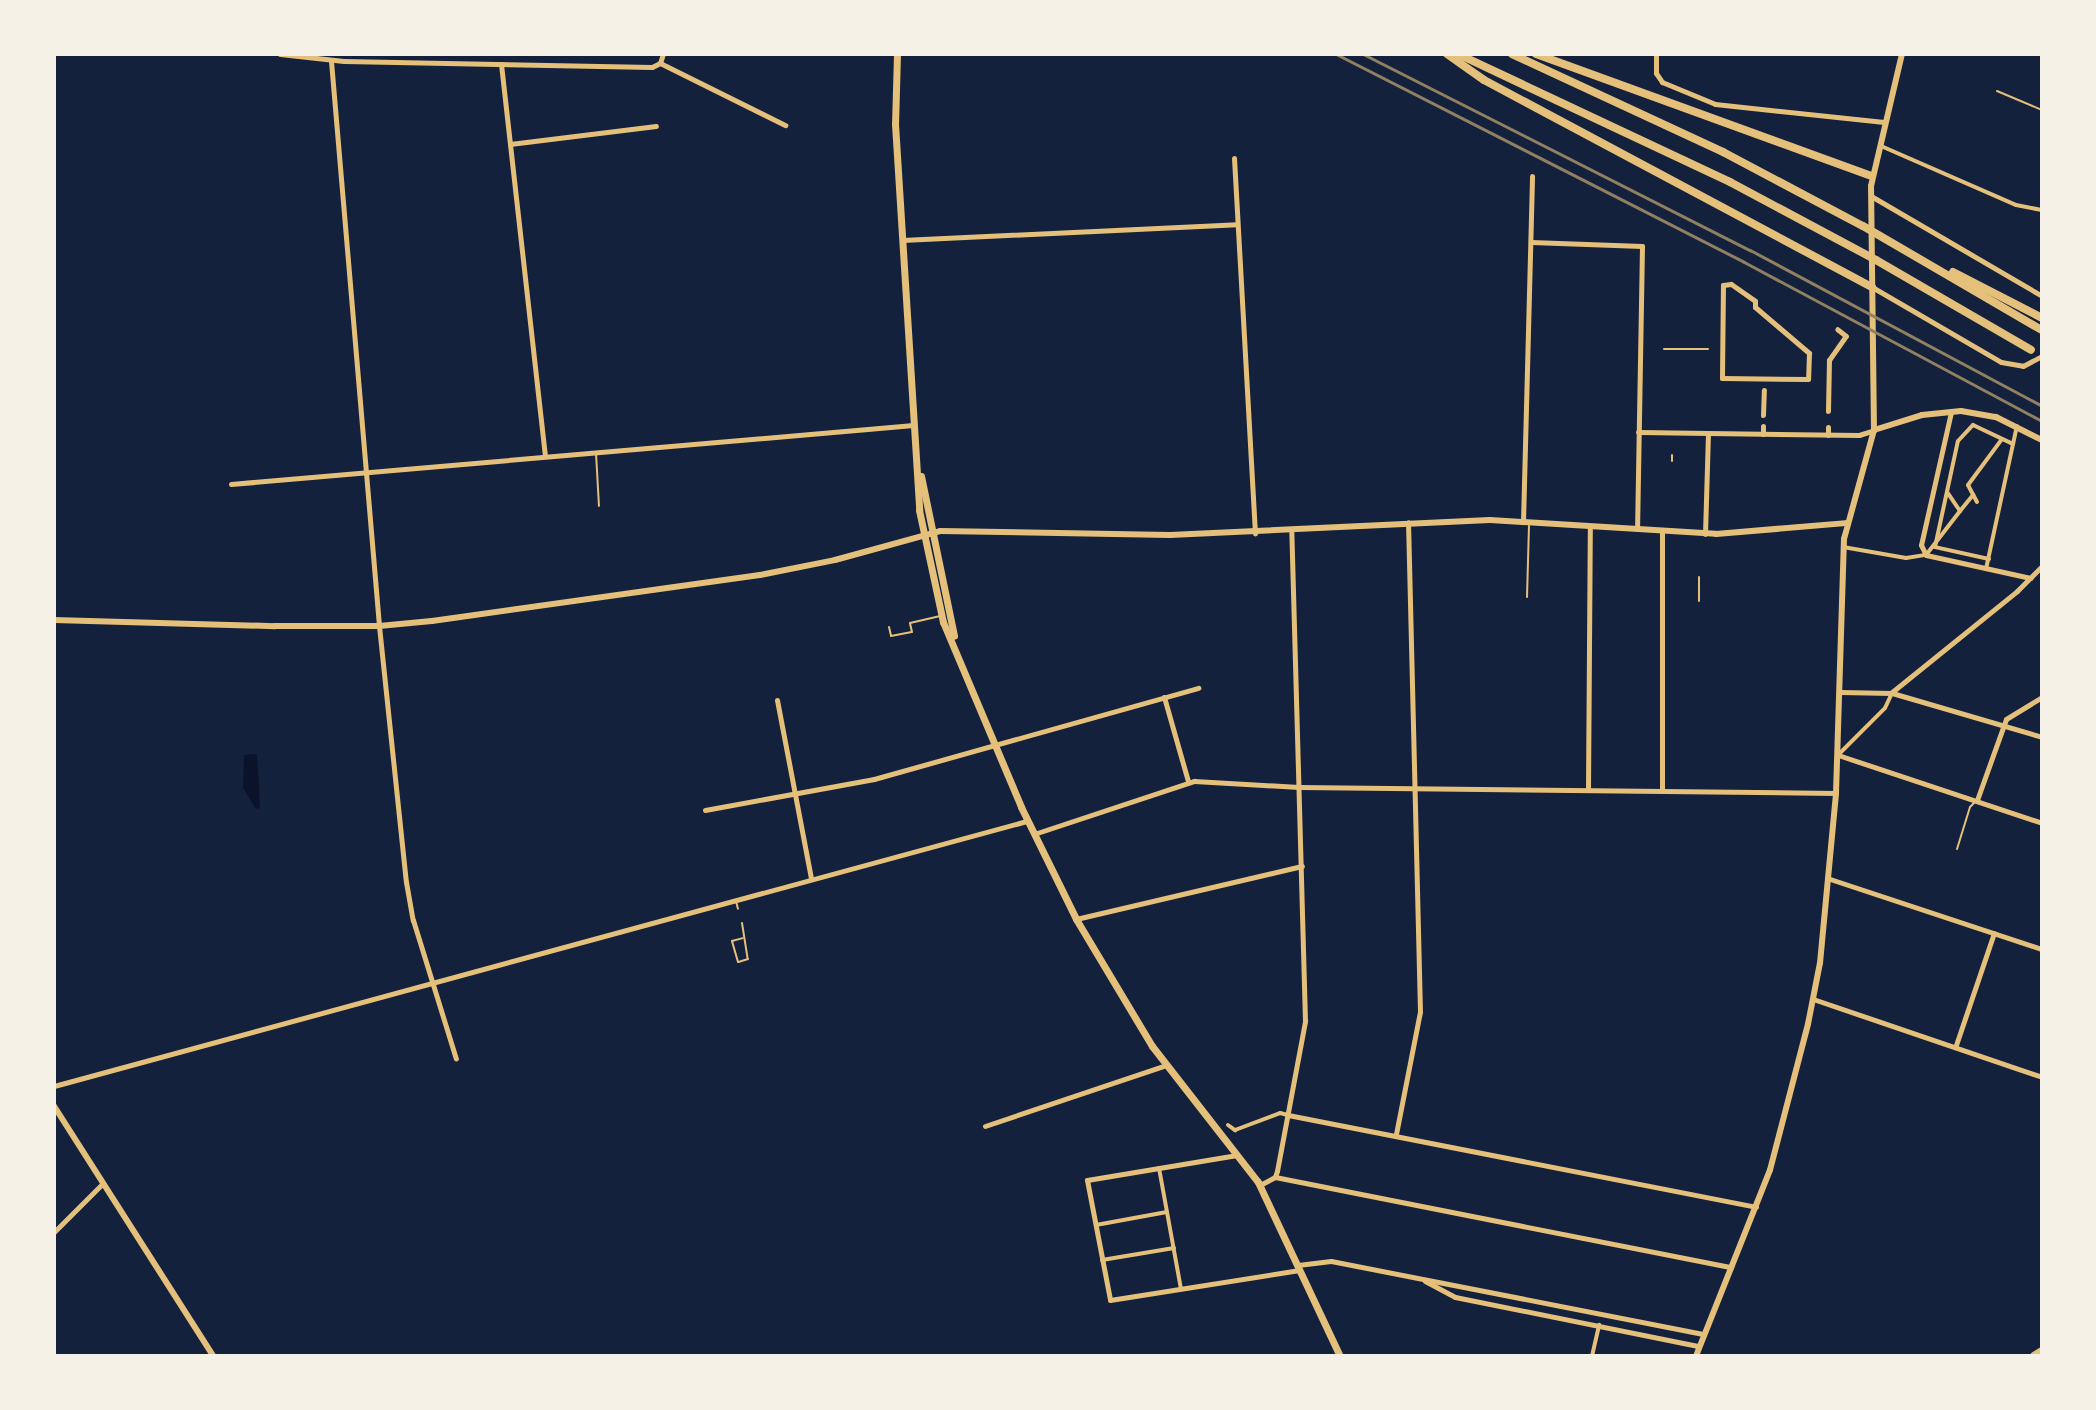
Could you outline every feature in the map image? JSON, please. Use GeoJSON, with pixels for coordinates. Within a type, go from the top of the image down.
{"type":"FeatureCollection","features":[{"type":"Feature","properties":{"kind":"highway"},"geometry":{"type":"LineString","coordinates":[[1447,54],[1497,87],[1872,283]]}},
{"type":"Feature","properties":{"kind":"highway"},"geometry":{"type":"LineString","coordinates":[[1458,54],[1730,182],[1876,260],[2031,350]]}},
{"type":"Feature","properties":{"kind":"highway"},"geometry":{"type":"LineString","coordinates":[[1512,54],[1723,152],[2042,318]]}},
{"type":"Feature","properties":{"kind":"highway"},"geometry":{"type":"LineString","coordinates":[[1536,54],[1872,176]]}},
{"type":"Feature","properties":{"kind":"highway"},"geometry":{"type":"LineString","coordinates":[[1863,226],[2042,330]]}},
{"type":"Feature","properties":{"kind":"highway"},"geometry":{"type":"LineString","coordinates":[[2034,1356],[2042,1351]]}},
{"type":"Feature","properties":{"kind":"main road"},"geometry":{"type":"LineString","coordinates":[[897,54],[895,124],[913,425],[941,615],[1027,821],[1076,919],[1127,1008],[1166,1065],[1260,1185],[1340,1356]]}},
{"type":"Feature","properties":{"kind":"main road"},"geometry":{"type":"LineString","coordinates":[[927,535],[956,647]]}},
{"type":"Feature","properties":{"kind":"street"},"geometry":{"type":"LineString","coordinates":[[280,54],[331,61],[652,67],[660,63],[663,54]]}},
{"type":"Feature","properties":{"kind":"street"},"geometry":{"type":"LineString","coordinates":[[1656,54],[1656,73],[1662,82],[1715,104],[1884,122]]}},
{"type":"Feature","properties":{"kind":"street"},"geometry":{"type":"LineString","coordinates":[[1696,1356],[1773,1160],[1813,999],[1830,879],[1836,793],[1843,547],[1846,523],[1874,430],[1870,196],[1884,122],[1902,54]]}},
{"type":"Feature","properties":{"kind":"street"},"geometry":{"type":"LineString","coordinates":[[331,61],[379,626],[406,882],[432,983],[456,1059]]}},
{"type":"Feature","properties":{"kind":"street"},"geometry":{"type":"LineString","coordinates":[[660,63],[785,125]]}},
{"type":"Feature","properties":{"kind":"street"},"geometry":{"type":"LineString","coordinates":[[501,64],[545,456]]}},
{"type":"Feature","properties":{"kind":"street"},"geometry":{"type":"LineString","coordinates":[[510,144],[656,126]]}},
{"type":"Feature","properties":{"kind":"street"},"geometry":{"type":"LineString","coordinates":[[1879,145],[2016,205],[2042,210]]}},
{"type":"Feature","properties":{"kind":"street"},"geometry":{"type":"LineString","coordinates":[[1234,158],[1255,533]]}},
{"type":"Feature","properties":{"kind":"street"},"geometry":{"type":"LineString","coordinates":[[1526,522],[1532,176]]}},
{"type":"Feature","properties":{"kind":"street"},"geometry":{"type":"LineString","coordinates":[[1870,196],[2042,296]]}},
{"type":"Feature","properties":{"kind":"street"},"geometry":{"type":"LineString","coordinates":[[902,240],[1237,224]]}},
{"type":"Feature","properties":{"kind":"street"},"geometry":{"type":"LineString","coordinates":[[1531,242],[1642,246],[1637,530]]}},
{"type":"Feature","properties":{"kind":"street"},"geometry":{"type":"LineString","coordinates":[[1872,283],[2001,362],[2023,366],[2042,356]]}},
{"type":"Feature","properties":{"kind":"street"},"geometry":{"type":"LineString","coordinates":[[1731,284],[1755,301],[1755,307],[1809,353],[1808,379],[1764,380],[1722,378],[1723,285],[1731,284]]}},
{"type":"Feature","properties":{"kind":"street"},"geometry":{"type":"LineString","coordinates":[[1828,411],[1829,360],[1846,336],[1837,329]]}},
{"type":"Feature","properties":{"kind":"street"},"geometry":{"type":"LineString","coordinates":[[1763,415],[1764,390]]}},
{"type":"Feature","properties":{"kind":"street"},"geometry":{"type":"LineString","coordinates":[[1638,432],[1672,436],[1708,433],[1859,435],[1922,415],[1951,411],[1985,414],[2042,440]]}},
{"type":"Feature","properties":{"kind":"street"},"geometry":{"type":"LineString","coordinates":[[1926,555],[1921,545],[1951,411]]}},
{"type":"Feature","properties":{"kind":"street"},"geometry":{"type":"LineString","coordinates":[[231,484],[913,425]]}},
{"type":"Feature","properties":{"kind":"street"},"geometry":{"type":"LineString","coordinates":[[1935,547],[1958,441],[1973,425],[2013,444]]}},
{"type":"Feature","properties":{"kind":"street"},"geometry":{"type":"LineString","coordinates":[[1763,426],[1763,434]]}},
{"type":"Feature","properties":{"kind":"street"},"geometry":{"type":"LineString","coordinates":[[1986,569],[2017,426]]}},
{"type":"Feature","properties":{"kind":"street"},"geometry":{"type":"LineString","coordinates":[[1828,427],[1828,435]]}},
{"type":"Feature","properties":{"kind":"street"},"geometry":{"type":"LineString","coordinates":[[1705,534],[1708,433]]}},
{"type":"Feature","properties":{"kind":"street"},"geometry":{"type":"LineString","coordinates":[[1977,502],[1968,485],[2002,439]]}},
{"type":"Feature","properties":{"kind":"street"},"geometry":{"type":"LineString","coordinates":[[1947,491],[1960,511]]}},
{"type":"Feature","properties":{"kind":"street"},"geometry":{"type":"LineString","coordinates":[[1926,555],[1973,495]]}},
{"type":"Feature","properties":{"kind":"street"},"geometry":{"type":"LineString","coordinates":[[1396,1134],[1420,1012],[1408,522]]}},
{"type":"Feature","properties":{"kind":"street"},"geometry":{"type":"LineString","coordinates":[[54,620],[163,625],[379,626],[511,613],[736,579],[835,560],[927,535],[1255,533],[1408,522],[1526,522],[1705,534],[1846,523]]}},
{"type":"Feature","properties":{"kind":"street"},"geometry":{"type":"LineString","coordinates":[[1588,790],[1590,527]]}},
{"type":"Feature","properties":{"kind":"street"},"geometry":{"type":"LineString","coordinates":[[1662,531],[1662,791]]}},
{"type":"Feature","properties":{"kind":"street"},"geometry":{"type":"LineString","coordinates":[[1275,1177],[1305,1021],[1291,532]]}},
{"type":"Feature","properties":{"kind":"street"},"geometry":{"type":"LineString","coordinates":[[1843,547],[1906,558],[1926,555],[2031,578]]}},
{"type":"Feature","properties":{"kind":"street"},"geometry":{"type":"LineString","coordinates":[[1935,547],[1989,559]]}},
{"type":"Feature","properties":{"kind":"street"},"geometry":{"type":"LineString","coordinates":[[1838,755],[1885,708],[1892,693],[2042,566]]}},
{"type":"Feature","properties":{"kind":"street"},"geometry":{"type":"LineString","coordinates":[[705,810],[874,779],[1198,688]]}},
{"type":"Feature","properties":{"kind":"street"},"geometry":{"type":"LineString","coordinates":[[1840,692],[1892,693],[2042,737]]}},
{"type":"Feature","properties":{"kind":"street"},"geometry":{"type":"LineString","coordinates":[[1164,697],[1188,781]]}},
{"type":"Feature","properties":{"kind":"street"},"geometry":{"type":"LineString","coordinates":[[1977,800],[2003,726],[2013,712],[2042,697]]}},
{"type":"Feature","properties":{"kind":"street"},"geometry":{"type":"LineString","coordinates":[[777,700],[811,879]]}},
{"type":"Feature","properties":{"kind":"street"},"geometry":{"type":"LineString","coordinates":[[1838,755],[2042,823]]}},
{"type":"Feature","properties":{"kind":"street"},"geometry":{"type":"LineString","coordinates":[[1033,834],[1188,781],[1299,787],[1836,793]]}},
{"type":"Feature","properties":{"kind":"street"},"geometry":{"type":"LineString","coordinates":[[54,1086],[1027,821]]}},
{"type":"Feature","properties":{"kind":"street"},"geometry":{"type":"LineString","coordinates":[[1076,919],[1302,866]]}},
{"type":"Feature","properties":{"kind":"street"},"geometry":{"type":"LineString","coordinates":[[1830,879],[2042,949]]}},
{"type":"Feature","properties":{"kind":"street"},"geometry":{"type":"LineString","coordinates":[[1956,1045],[1994,933]]}},
{"type":"Feature","properties":{"kind":"street"},"geometry":{"type":"LineString","coordinates":[[1813,999],[1956,1045],[2042,1077]]}},
{"type":"Feature","properties":{"kind":"street"},"geometry":{"type":"LineString","coordinates":[[985,1126],[1166,1065]]}},
{"type":"Feature","properties":{"kind":"street"},"geometry":{"type":"LineString","coordinates":[[54,1106],[208,1354]]}},
{"type":"Feature","properties":{"kind":"street"},"geometry":{"type":"LineString","coordinates":[[1228,1125],[1235,1130],[1280,1113],[1756,1207]]}},
{"type":"Feature","properties":{"kind":"street"},"geometry":{"type":"LineString","coordinates":[[1238,1154],[1087,1180],[1110,1300],[1299,1268],[1323,1260],[1703,1334]]}},
{"type":"Feature","properties":{"kind":"street"},"geometry":{"type":"LineString","coordinates":[[1159,1168],[1181,1289]]}},
{"type":"Feature","properties":{"kind":"street"},"geometry":{"type":"LineString","coordinates":[[1260,1185],[1275,1177],[1731,1267]]}},
{"type":"Feature","properties":{"kind":"street"},"geometry":{"type":"LineString","coordinates":[[54,1232],[103,1183]]}},
{"type":"Feature","properties":{"kind":"street"},"geometry":{"type":"LineString","coordinates":[[1096,1225],[1167,1212]]}},
{"type":"Feature","properties":{"kind":"street"},"geometry":{"type":"LineString","coordinates":[[1102,1260],[1174,1248]]}},
{"type":"Feature","properties":{"kind":"street"},"geometry":{"type":"LineString","coordinates":[[1421,1279],[1455,1297],[1699,1346]]}},
{"type":"Feature","properties":{"kind":"street"},"geometry":{"type":"LineString","coordinates":[[1592,1356],[1599,1325]]}},
{"type":"Feature","properties":{"kind":"lane"},"geometry":{"type":"LineString","coordinates":[[1997,91],[2042,110]]}},
{"type":"Feature","properties":{"kind":"lane"},"geometry":{"type":"LineString","coordinates":[[1640,349],[1649,349]]}},
{"type":"Feature","properties":{"kind":"lane"},"geometry":{"type":"LineString","coordinates":[[1664,349],[1708,349]]}},
{"type":"Feature","properties":{"kind":"lane"},"geometry":{"type":"LineString","coordinates":[[596,452],[599,506]]}},
{"type":"Feature","properties":{"kind":"lane"},"geometry":{"type":"LineString","coordinates":[[1672,455],[1672,461]]}},
{"type":"Feature","properties":{"kind":"lane"},"geometry":{"type":"LineString","coordinates":[[1526,522],[1527,597]]}},
{"type":"Feature","properties":{"kind":"lane"},"geometry":{"type":"LineString","coordinates":[[1699,577],[1699,601]]}},
{"type":"Feature","properties":{"kind":"lane"},"geometry":{"type":"LineString","coordinates":[[889,627],[891,636],[912,632],[910,623],[941,615]]}},
{"type":"Feature","properties":{"kind":"lane"},"geometry":{"type":"LineString","coordinates":[[1957,849],[1970,807],[1977,800]]}},
{"type":"Feature","properties":{"kind":"lane"},"geometry":{"type":"LineString","coordinates":[[735,900],[738,909]]}},
{"type":"Feature","properties":{"kind":"lane"},"geometry":{"type":"LineString","coordinates":[[742,923],[748,959],[738,962],[732,941],[743,938]]}},
{"type":"Feature","properties":{"kind":"water"},"geometry":{"type":"Polygon","coordinates":[[[257,754],[260,808],[256,809],[243,788],[244,755],[257,754]]]}},
{"type":"Feature","properties":{"kind":"railway"},"geometry":{"type":"LineString","coordinates":[[1336,54],[1744,262],[2042,421]]}},
{"type":"Feature","properties":{"kind":"railway"},"geometry":{"type":"LineString","coordinates":[[1363,54],[1750,250],[2042,406]]}}]}
